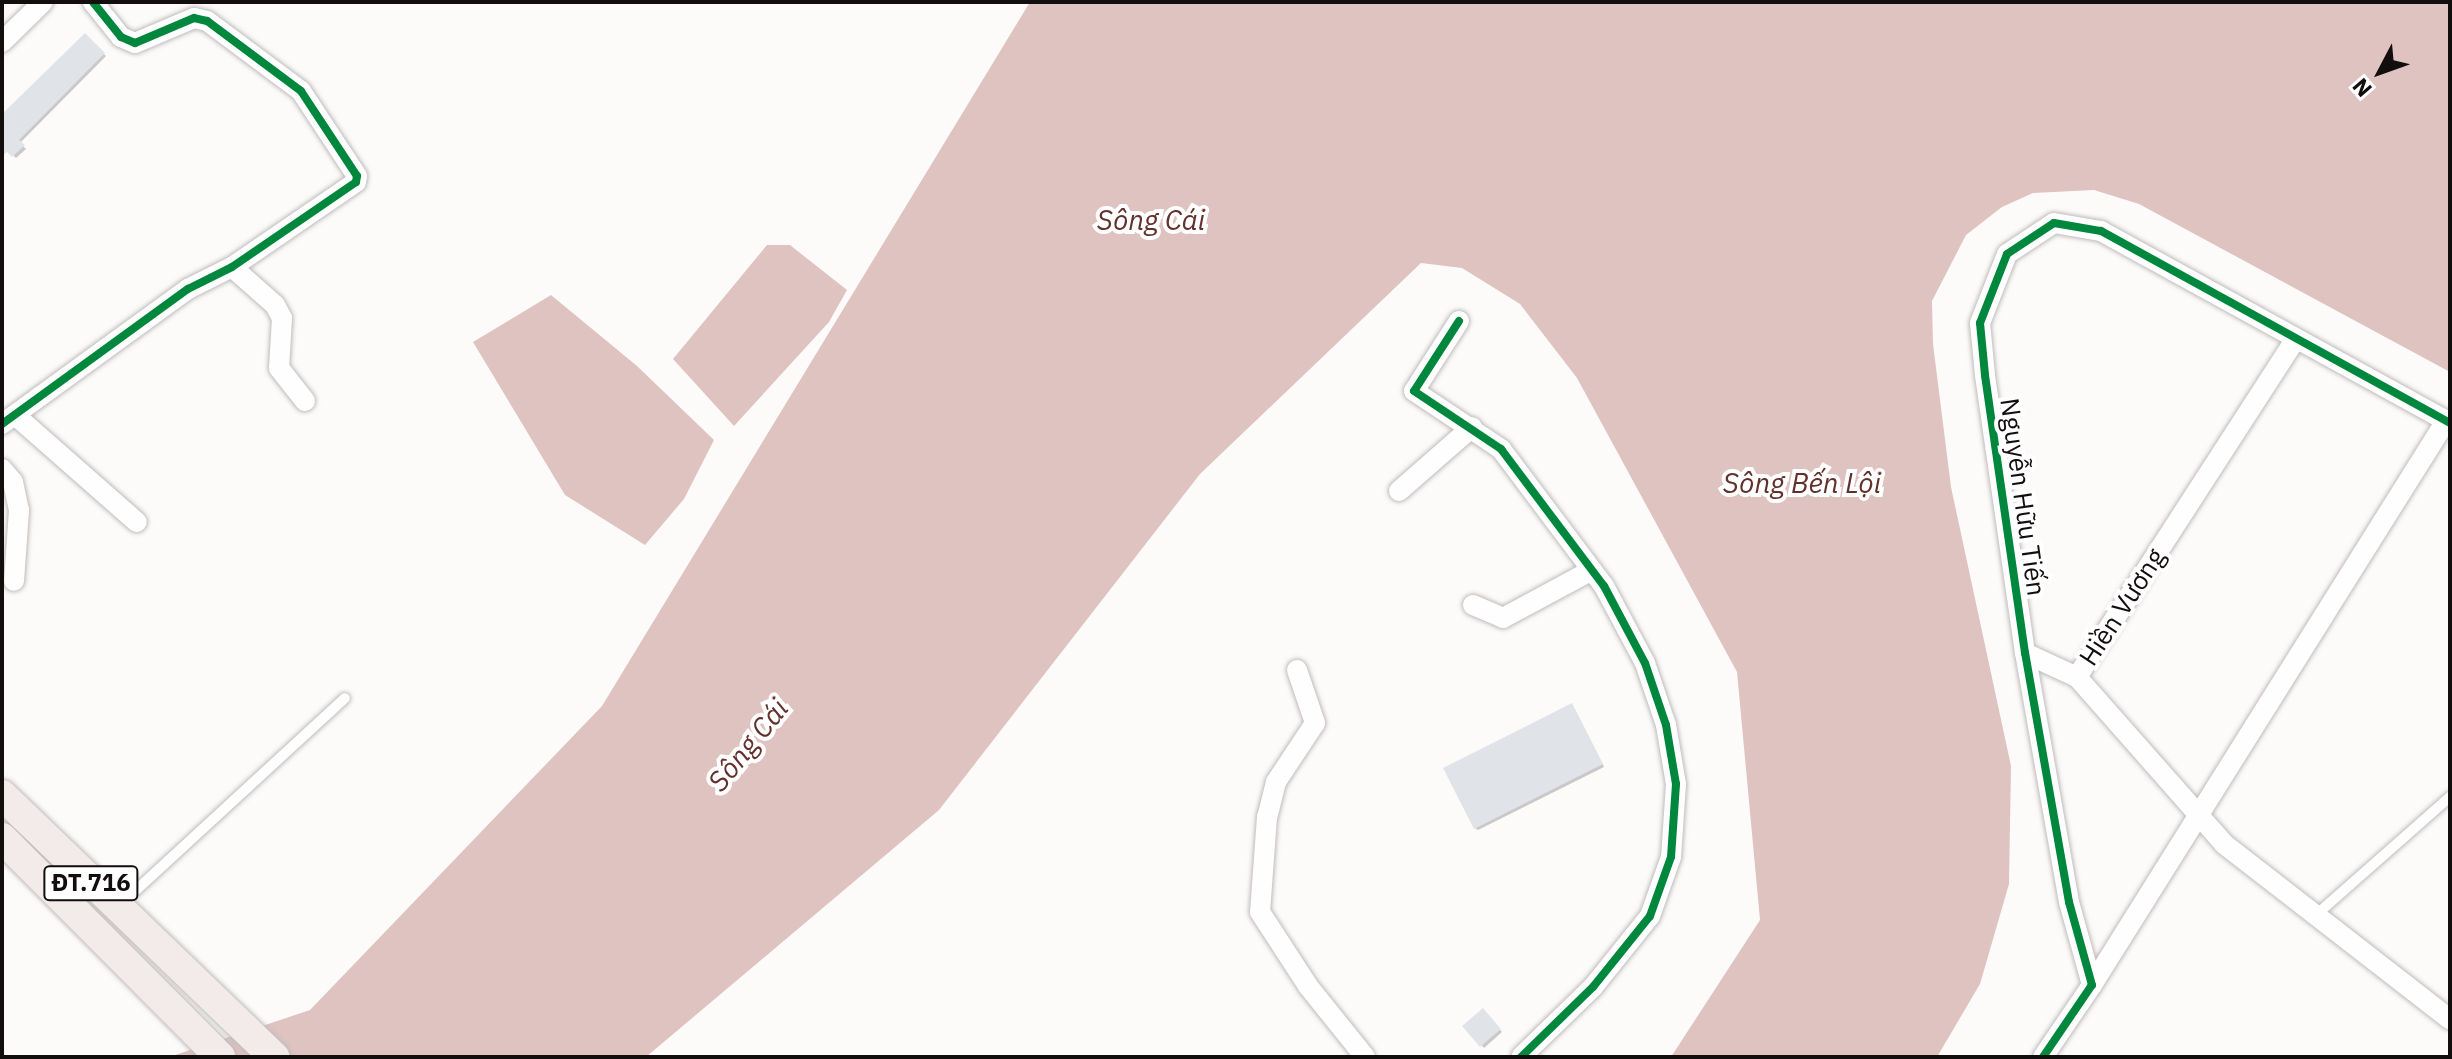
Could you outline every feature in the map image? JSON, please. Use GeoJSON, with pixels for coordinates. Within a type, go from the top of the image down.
{"type":"FeatureCollection","features":[{"type":"Feature","properties":{"kind":"main road","name":"ĐT.716"},"geometry":{"type":"LineString","coordinates":[[2,795],[180,970],[274,1057]]}},
{"type":"Feature","properties":{"kind":"main road","name":"ĐT.716"},"geometry":{"type":"LineString","coordinates":[[2,838],[153,996],[220,1057]]}},
{"type":"Feature","properties":{"kind":"street"},"geometry":{"type":"LineString","coordinates":[[2,42],[43,2]]}},
{"type":"Feature","properties":{"kind":"street"},"geometry":{"type":"LineString","coordinates":[[93,2],[121,37],[135,43],[194,18],[207,21],[264,68],[294,84],[357,176],[352,189],[232,267],[188,289],[8,420],[137,522]]}},
{"type":"Feature","properties":{"kind":"street","name":"Nguyễn Hữu Tiến"},"geometry":{"type":"LineString","coordinates":[[2092,985],[2069,902],[2025,653],[1980,323],[2007,254],[2054,223],[2073,223],[2195,280],[2296,339]]}},
{"type":"Feature","properties":{"kind":"street"},"geometry":{"type":"LineString","coordinates":[[232,267],[275,305],[282,318],[279,368],[305,401]]}},
{"type":"Feature","properties":{"kind":"street"},"geometry":{"type":"LineString","coordinates":[[1459,321],[1414,391],[1501,449],[1592,570],[1633,636],[1666,725],[1676,784],[1671,857],[1643,927],[1572,1010],[1521,1057]]}},
{"type":"Feature","properties":{"kind":"street"},"geometry":{"type":"LineString","coordinates":[[2043,1057],[2199,820],[2448,422],[2296,339]]}},
{"type":"Feature","properties":{"kind":"street","name":"Hiền Vương"},"geometry":{"type":"LineString","coordinates":[[2296,339],[2077,677],[2199,820],[2450,1019]]}},
{"type":"Feature","properties":{"kind":"street"},"geometry":{"type":"LineString","coordinates":[[1399,491],[1472,427]]}},
{"type":"Feature","properties":{"kind":"street"},"geometry":{"type":"LineString","coordinates":[[2,469],[13,482],[19,510],[14,581]]}},
{"type":"Feature","properties":{"kind":"street"},"geometry":{"type":"LineString","coordinates":[[1473,605],[1503,618],[1592,570]]}},
{"type":"Feature","properties":{"kind":"street"},"geometry":{"type":"LineString","coordinates":[[2025,653],[2077,677]]}},
{"type":"Feature","properties":{"kind":"street"},"geometry":{"type":"LineString","coordinates":[[1297,670],[1315,723],[1276,782],[1267,817],[1260,912],[1308,986],[1365,1057]]}},
{"type":"Feature","properties":{"kind":"lane"},"geometry":{"type":"LineString","coordinates":[[116,908],[345,698]]}},
{"type":"Feature","properties":{"kind":"lane"},"geometry":{"type":"LineString","coordinates":[[2316,915],[2450,797]]}},
{"type":"Feature","properties":{"kind":"water","name":"Sông Cái"},"geometry":{"type":"Polygon","coordinates":[[[1030,2],[2450,2],[2450,372],[2139,204],[2094,190],[2033,193],[2002,207],[1966,235],[1932,301],[1933,344],[1951,487],[2011,766],[2009,884],[1980,984],[1937,1057],[1671,1057],[1760,920],[1737,672],[1577,378],[1520,304],[1462,268],[1421,263],[1200,474],[939,810],[646,1057],[169,1057],[310,1010],[602,706],[1030,2]]]}},
{"type":"Feature","properties":{"kind":"water"},"geometry":{"type":"Polygon","coordinates":[[[767,245],[790,245],[847,290],[829,322],[734,426],[673,359],[767,245]]]}},
{"type":"Feature","properties":{"kind":"water"},"geometry":{"type":"Polygon","coordinates":[[[551,295],[637,366],[714,440],[684,499],[645,545],[565,495],[473,342],[551,295]]]}},
{"type":"Feature","properties":{"kind":"building"},"geometry":{"type":"Polygon","coordinates":[[[85,33],[105,53],[19,140],[25,145],[12,157],[7,152],[2,156],[2,114],[85,33]]]}},
{"type":"Feature","properties":{"kind":"building"},"geometry":{"type":"Polygon","coordinates":[[[1572,703],[1603,764],[1474,829],[1443,768],[1572,703]]]}},
{"type":"Feature","properties":{"kind":"building"},"geometry":{"type":"Polygon","coordinates":[[[1483,1008],[1501,1029],[1480,1047],[1462,1026],[1483,1008]]]}},
{"type":"Feature","properties":{"kind":"cycle path"},"geometry":{"type":"LineString","coordinates":[[2,424],[188,289],[232,267],[356,182],[357,176],[301,91],[207,21],[194,18],[135,43],[121,37],[93,2]]}},
{"type":"Feature","properties":{"kind":"cycle path"},"geometry":{"type":"LineString","coordinates":[[2043,1057],[2092,985],[2069,902],[2025,653],[1985,375],[1980,323],[2007,254],[2054,223],[2101,231],[2450,423]]}},
{"type":"Feature","properties":{"kind":"cycle path"},"geometry":{"type":"LineString","coordinates":[[1459,321],[1414,391],[1501,449],[1604,586],[1645,663],[1666,725],[1676,784],[1671,857],[1650,916],[1593,987],[1521,1057]]}},
{"type":"Feature","properties":{"kind":"water label","name":"Sông Bến Lội"},"geometry":{"type":"Point","coordinates":[1802,483]}}]}
